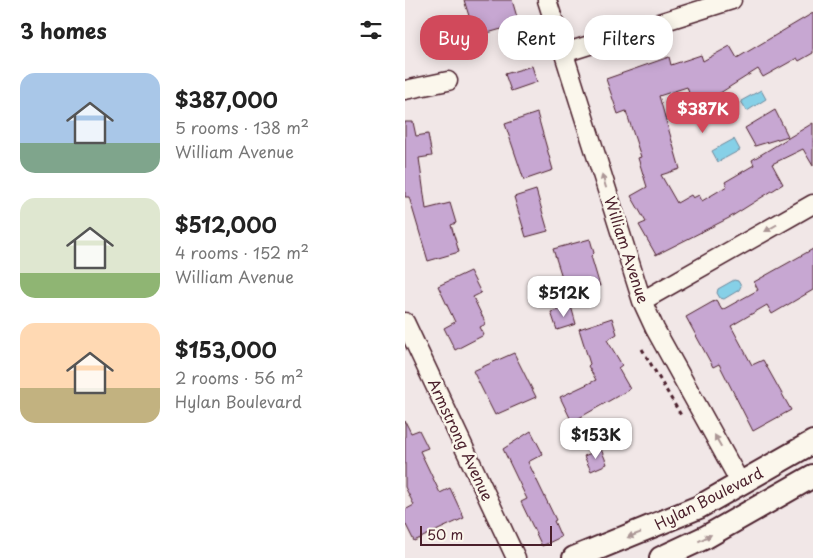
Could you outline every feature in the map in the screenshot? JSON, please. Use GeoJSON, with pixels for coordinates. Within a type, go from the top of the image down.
{"type":"FeatureCollection","features":[{"type":"Feature","properties":{"kind":"main road","name":"Hylan Boulevard"},"geometry":{"type":"LineString","coordinates":[[574,558],[679,517],[813,442]]}},
{"type":"Feature","properties":{"kind":"main road","name":"Hylan Boulevard"},"geometry":{"type":"LineString","coordinates":[[671,556],[813,476]]}},
{"type":"Feature","properties":{"kind":"street","name":"William Avenue"},"geometry":{"type":"LineString","coordinates":[[547,0],[552,15]]}},
{"type":"Feature","properties":{"kind":"street"},"geometry":{"type":"LineString","coordinates":[[574,50],[732,0]]}},
{"type":"Feature","properties":{"kind":"street","name":"William Avenue"},"geometry":{"type":"LineString","coordinates":[[566,60],[642,302],[741,484]]}},
{"type":"Feature","properties":{"kind":"street"},"geometry":{"type":"LineString","coordinates":[[405,90],[448,80]]}},
{"type":"Feature","properties":{"kind":"street"},"geometry":{"type":"LineString","coordinates":[[642,302],[813,204]]}},
{"type":"Feature","properties":{"kind":"street","name":"Armstrong Avenue"},"geometry":{"type":"LineString","coordinates":[[405,322],[515,558]]}},
{"type":"Feature","properties":{"kind":"path"},"geometry":{"type":"LineString","coordinates":[[642,349],[686,424]]}},
{"type":"Feature","properties":{"kind":"water"},"geometry":{"type":"Polygon","coordinates":[[[761,90],[766,99],[747,111],[741,101],[761,90]]]}},
{"type":"Feature","properties":{"kind":"water"},"geometry":{"type":"Polygon","coordinates":[[[734,139],[740,150],[718,162],[712,151],[734,139]]]}},
{"type":"Feature","properties":{"kind":"water"},"geometry":{"type":"Polygon","coordinates":[[[734,280],[738,281],[741,286],[739,290],[724,299],[720,298],[717,293],[718,289],[734,280]]]}},
{"type":"Feature","properties":{"kind":"building"},"geometry":{"type":"Polygon","coordinates":[[[464,0],[512,0],[516,15],[498,15],[498,30],[488,33],[488,15],[469,15],[464,0]]]}},
{"type":"Feature","properties":{"kind":"building"},"geometry":{"type":"Polygon","coordinates":[[[813,13],[813,53],[799,61],[797,58],[763,77],[758,69],[720,93],[692,102],[687,87],[659,96],[680,169],[661,175],[677,203],[691,195],[693,198],[699,195],[702,201],[727,186],[725,182],[754,165],[752,160],[813,123],[813,166],[803,149],[772,164],[783,184],[729,218],[656,255],[639,225],[646,222],[631,196],[647,187],[638,158],[641,157],[626,111],[618,114],[606,79],[660,60],[670,60],[671,65],[701,55],[703,61],[730,46],[737,58],[813,13]]]}},
{"type":"Feature","properties":{"kind":"building"},"geometry":{"type":"Polygon","coordinates":[[[532,66],[537,82],[511,91],[505,74],[532,66]]]}},
{"type":"Feature","properties":{"kind":"building"},"geometry":{"type":"Polygon","coordinates":[[[775,110],[788,136],[755,146],[745,128],[775,110]]]}},
{"type":"Feature","properties":{"kind":"building"},"geometry":{"type":"Polygon","coordinates":[[[537,113],[553,170],[524,180],[505,124],[537,113]]]}},
{"type":"Feature","properties":{"kind":"building"},"geometry":{"type":"Polygon","coordinates":[[[405,122],[413,122],[416,136],[428,134],[432,156],[419,158],[426,209],[450,203],[456,223],[451,225],[459,252],[428,261],[409,197],[405,197],[405,122]]]}},
{"type":"Feature","properties":{"kind":"building"},"geometry":{"type":"Polygon","coordinates":[[[536,190],[548,231],[526,237],[514,197],[536,190]]]}},
{"type":"Feature","properties":{"kind":"building"},"geometry":{"type":"Polygon","coordinates":[[[590,239],[594,253],[591,256],[600,286],[568,296],[553,249],[590,239]]]}},
{"type":"Feature","properties":{"kind":"building"},"geometry":{"type":"Polygon","coordinates":[[[813,249],[813,290],[772,314],[767,305],[731,326],[752,365],[763,360],[791,410],[753,431],[719,364],[713,367],[686,317],[716,300],[722,310],[758,290],[754,282],[813,249]]]}},
{"type":"Feature","properties":{"kind":"building"},"geometry":{"type":"Polygon","coordinates":[[[470,271],[481,293],[473,297],[486,324],[480,327],[484,335],[455,350],[444,328],[455,322],[438,286],[470,271]]]}},
{"type":"Feature","properties":{"kind":"building"},"geometry":{"type":"Polygon","coordinates":[[[571,306],[576,324],[557,330],[551,312],[571,306]]]}},
{"type":"Feature","properties":{"kind":"building"},"geometry":{"type":"Polygon","coordinates":[[[612,318],[617,334],[607,340],[622,365],[618,368],[630,389],[572,422],[560,397],[596,380],[588,366],[590,364],[579,329],[612,318]]]}},
{"type":"Feature","properties":{"kind":"building"},"geometry":{"type":"Polygon","coordinates":[[[514,353],[536,397],[495,415],[473,371],[514,353]]]}},
{"type":"Feature","properties":{"kind":"building"},"geometry":{"type":"Polygon","coordinates":[[[405,421],[411,433],[419,430],[428,448],[420,451],[440,493],[450,488],[464,518],[414,541],[405,523],[405,510],[414,505],[405,487],[405,421]]]}},
{"type":"Feature","properties":{"kind":"building"},"geometry":{"type":"Polygon","coordinates":[[[531,431],[543,454],[528,462],[556,520],[554,521],[561,537],[542,546],[521,502],[527,499],[503,449],[531,431]]]}},
{"type":"Feature","properties":{"kind":"building"},"geometry":{"type":"Polygon","coordinates":[[[601,449],[607,464],[591,471],[584,456],[601,449]]]}}]}
